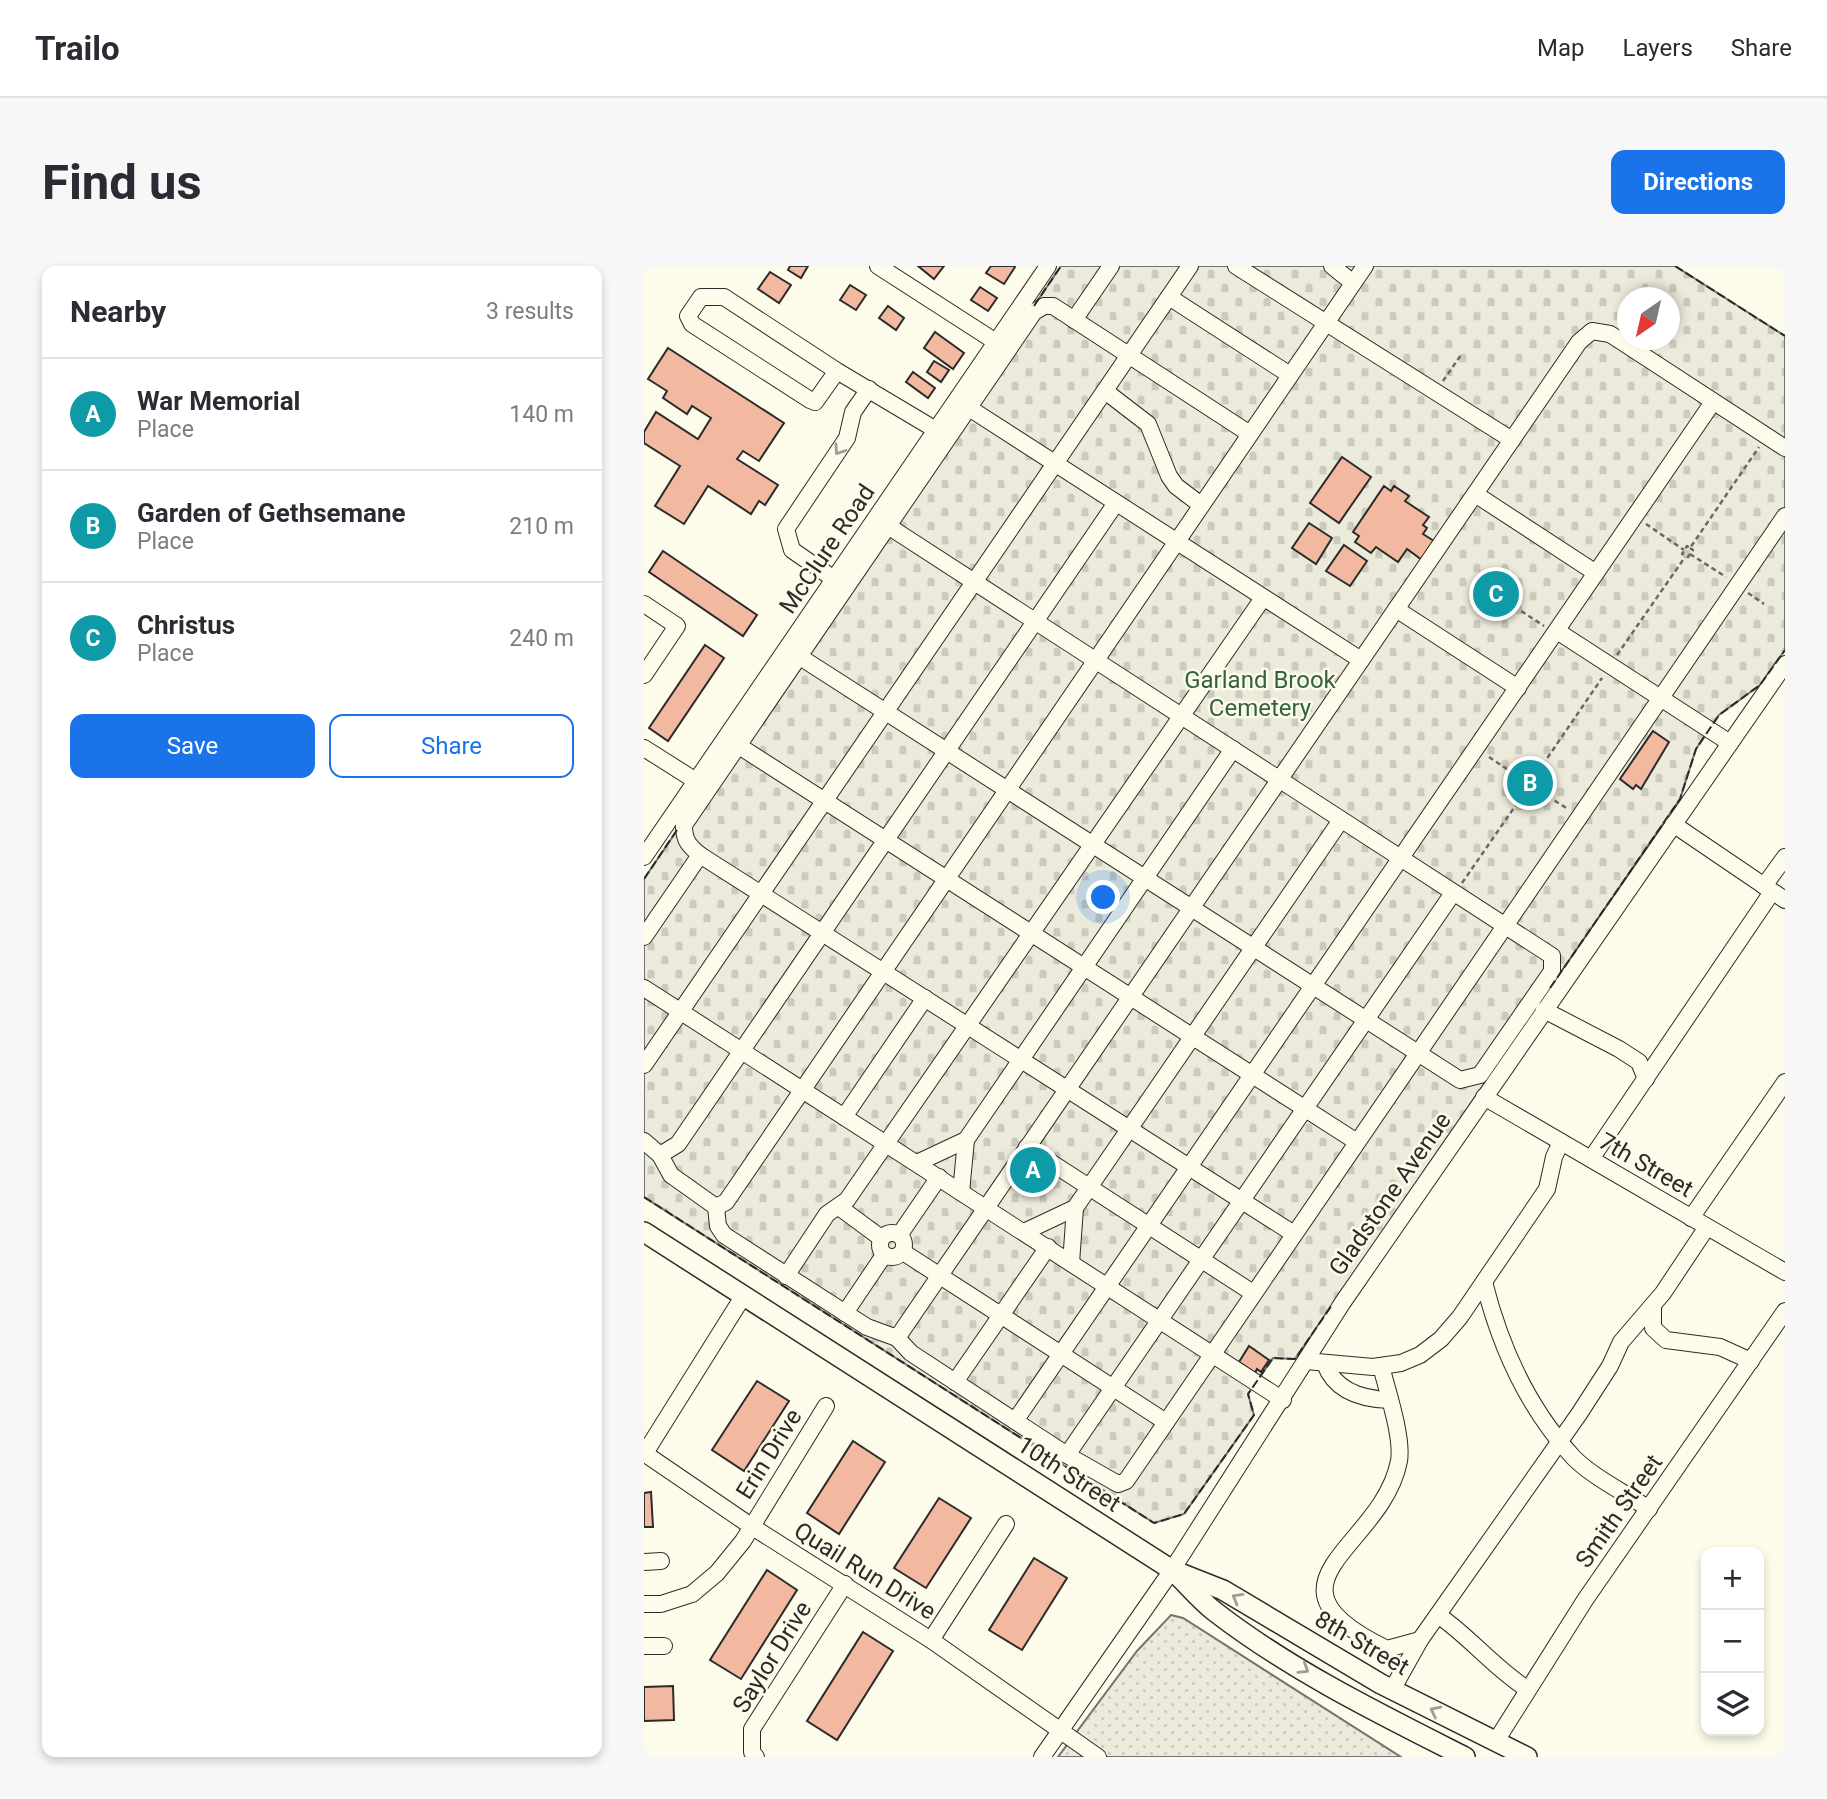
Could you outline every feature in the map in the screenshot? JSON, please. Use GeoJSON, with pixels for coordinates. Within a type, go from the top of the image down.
{"type":"FeatureCollection","features":[{"type":"Feature","properties":{"kind":"main road","name":"10th Street"},"geometry":{"type":"LineString","coordinates":[[644,1232],[1172,1570],[1213,1610],[1265,1645],[1376,1712],[1465,1757]]}},
{"type":"Feature","properties":{"kind":"main road","name":"8th Street"},"geometry":{"type":"LineString","coordinates":[[1172,1570],[1223,1590],[1392,1690],[1527,1757]]}},
{"type":"Feature","properties":{"kind":"street"},"geometry":{"type":"LineString","coordinates":[[878,266],[996,342]]}},
{"type":"Feature","properties":{"kind":"street","name":"McClure Road"},"geometry":{"type":"LineString","coordinates":[[644,857],[1048,266]]}},
{"type":"Feature","properties":{"kind":"street"},"geometry":{"type":"LineString","coordinates":[[1074,320],[1111,266]]}},
{"type":"Feature","properties":{"kind":"street"},"geometry":{"type":"LineString","coordinates":[[644,1065],[1190,266]]}},
{"type":"Feature","properties":{"kind":"street"},"geometry":{"type":"LineString","coordinates":[[1236,266],[1512,440]]}},
{"type":"Feature","properties":{"kind":"street"},"geometry":{"type":"LineString","coordinates":[[1332,266],[1353,283]]}},
{"type":"Feature","properties":{"kind":"street"},"geometry":{"type":"LineString","coordinates":[[716,1207],[726,1202],[1365,266]]}},
{"type":"Feature","properties":{"kind":"street"},"geometry":{"type":"LineString","coordinates":[[837,370],[821,398],[815,402],[810,400],[692,324],[688,316],[692,306],[701,297],[724,297],[936,430]]}},
{"type":"Feature","properties":{"kind":"street"},"geometry":{"type":"LineString","coordinates":[[1169,297],[1290,375]]}},
{"type":"Feature","properties":{"kind":"street"},"geometry":{"type":"LineString","coordinates":[[1250,434],[1053,306],[1044,306],[1034,312],[684,825],[688,845],[700,855],[1294,1234]]}},
{"type":"Feature","properties":{"kind":"street"},"geometry":{"type":"LineString","coordinates":[[897,1338],[1579,342],[1592,331],[1610,334],[1785,448]]}},
{"type":"Feature","properties":{"kind":"street"},"geometry":{"type":"LineString","coordinates":[[834,579],[792,550],[786,529],[847,438],[853,412],[869,389]]}},
{"type":"Feature","properties":{"kind":"street"},"geometry":{"type":"LineString","coordinates":[[1105,391],[1148,424],[1168,476],[1176,486],[1202,505]]}},
{"type":"Feature","properties":{"kind":"street"},"geometry":{"type":"LineString","coordinates":[[1015,1422],[1713,402]]}},
{"type":"Feature","properties":{"kind":"street"},"geometry":{"type":"LineString","coordinates":[[968,408],[1361,660]]}},
{"type":"Feature","properties":{"kind":"street"},"geometry":{"type":"LineString","coordinates":[[1475,494],[1596,573]]}},
{"type":"Feature","properties":{"kind":"street"},"geometry":{"type":"LineString","coordinates":[[660,1155],[678,1144],[1116,503]]}},
{"type":"Feature","properties":{"kind":"street"},"geometry":{"type":"LineString","coordinates":[[644,1141],[660,1155],[671,1175],[716,1207],[718,1226],[724,1234],[867,1327],[897,1338],[911,1353],[1067,1455],[1118,1484],[1126,1480],[1785,516]]}},
{"type":"Feature","properties":{"kind":"street"},"geometry":{"type":"LineString","coordinates":[[800,657],[1460,1080],[1480,1075],[1552,971],[1552,956],[888,526]]}},
{"type":"Feature","properties":{"kind":"street"},"geometry":{"type":"LineString","coordinates":[[786,1276],[827,1214],[839,1207],[887,1144],[1263,598]]}},
{"type":"Feature","properties":{"kind":"street"},"geometry":{"type":"LineString","coordinates":[[644,604],[677,626],[644,675]]}},
{"type":"Feature","properties":{"kind":"street"},"geometry":{"type":"LineString","coordinates":[[1396,609],[1518,688]]}},
{"type":"Feature","properties":{"kind":"street"},"geometry":{"type":"LineString","coordinates":[[1556,632],[1730,743]]}},
{"type":"Feature","properties":{"kind":"street","name":"Gladstone Avenue"},"geometry":{"type":"LineString","coordinates":[[1042,1757],[1172,1570],[1283,1400],[1343,1302],[1785,664]]}},
{"type":"Feature","properties":{"kind":"street"},"geometry":{"type":"LineString","coordinates":[[739,746],[1357,1142]]}},
{"type":"Feature","properties":{"kind":"street"},"geometry":{"type":"LineString","coordinates":[[644,748],[696,781]]}},
{"type":"Feature","properties":{"kind":"street"},"geometry":{"type":"LineString","coordinates":[[961,1192],[966,1139],[1233,749]]}},
{"type":"Feature","properties":{"kind":"street"},"geometry":{"type":"LineString","coordinates":[[1071,1263],[1075,1208],[1341,820]]}},
{"type":"Feature","properties":{"kind":"street"},"geometry":{"type":"LineString","coordinates":[[1673,824],[1774,893]]}},
{"type":"Feature","properties":{"kind":"street"},"geometry":{"type":"LineString","coordinates":[[644,937],[700,855]]}},
{"type":"Feature","properties":{"kind":"street"},"geometry":{"type":"LineString","coordinates":[[1591,1159],[1774,893],[1785,857]]}},
{"type":"Feature","properties":{"kind":"street"},"geometry":{"type":"LineString","coordinates":[[1067,1455],[1453,893]]}},
{"type":"Feature","properties":{"kind":"street"},"geometry":{"type":"LineString","coordinates":[[644,988],[1283,1400]]}},
{"type":"Feature","properties":{"kind":"street"},"geometry":{"type":"LineString","coordinates":[[844,1117],[925,998]]}},
{"type":"Feature","properties":{"kind":"street"},"geometry":{"type":"LineString","coordinates":[[1544,1010],[1639,1062],[1646,1079]]}},
{"type":"Feature","properties":{"kind":"street"},"geometry":{"type":"LineString","coordinates":[[1691,1218],[1785,1082]]}},
{"type":"Feature","properties":{"kind":"street","name":"7th Street"},"geometry":{"type":"LineString","coordinates":[[1484,1097],[1785,1272]]}},
{"type":"Feature","properties":{"kind":"street"},"geometry":{"type":"LineString","coordinates":[[916,1163],[966,1139]]}},
{"type":"Feature","properties":{"kind":"street"},"geometry":{"type":"LineString","coordinates":[[1306,1361],[1381,1366],[1411,1360],[1450,1331],[1547,1189],[1554,1157],[1561,1142]]}},
{"type":"Feature","properties":{"kind":"street"},"geometry":{"type":"LineString","coordinates":[[1027,1147],[1254,1293]]}},
{"type":"Feature","properties":{"kind":"street"},"geometry":{"type":"LineString","coordinates":[[900,1234],[939,1177]]}},
{"type":"Feature","properties":{"kind":"street"},"geometry":{"type":"LineString","coordinates":[[839,1207],[883,1246],[894,1257],[903,1252],[905,1242],[900,1234],[890,1232],[883,1246],[845,1313]]}},
{"type":"Feature","properties":{"kind":"street"},"geometry":{"type":"LineString","coordinates":[[1024,1232],[1075,1208]]}},
{"type":"Feature","properties":{"kind":"street"},"geometry":{"type":"LineString","coordinates":[[1392,1690],[1420,1640],[1561,1439],[1610,1366],[1621,1342],[1653,1305],[1707,1227]]}},
{"type":"Feature","properties":{"kind":"street"},"geometry":{"type":"LineString","coordinates":[[955,1382],[1048,1247]]}},
{"type":"Feature","properties":{"kind":"street"},"geometry":{"type":"LineString","coordinates":[[903,1252],[1166,1422]]}},
{"type":"Feature","properties":{"kind":"street"},"geometry":{"type":"LineString","coordinates":[[1484,1282],[1500,1336],[1513,1366],[1542,1415],[1574,1458],[1649,1509]]}},
{"type":"Feature","properties":{"kind":"street"},"geometry":{"type":"LineString","coordinates":[[645,1453],[744,1295]]}},
{"type":"Feature","properties":{"kind":"street"},"geometry":{"type":"LineString","coordinates":[[1653,1305],[1653,1328],[1666,1340],[1720,1347],[1751,1361]]}},
{"type":"Feature","properties":{"kind":"street","name":"Smith Street"},"geometry":{"type":"LineString","coordinates":[[1496,1741],[1527,1689],[1785,1311]]}},
{"type":"Feature","properties":{"kind":"street"},"geometry":{"type":"LineString","coordinates":[[1325,1364],[1329,1374],[1348,1391],[1370,1399],[1389,1399]]}},
{"type":"Feature","properties":{"kind":"street"},"geometry":{"type":"LineString","coordinates":[[1381,1366],[1400,1448],[1394,1479],[1375,1514],[1326,1575],[1323,1596],[1328,1608],[1343,1622],[1388,1649],[1420,1640]]}},
{"type":"Feature","properties":{"kind":"street","name":"Erin Drive"},"geometry":{"type":"LineString","coordinates":[[644,1604],[661,1604],[692,1594],[717,1573],[743,1541],[827,1406]]}},
{"type":"Feature","properties":{"kind":"street","name":"Quail Run Drive"},"geometry":{"type":"LineString","coordinates":[[645,1453],[751,1526],[931,1640],[1098,1757]]}},
{"type":"Feature","properties":{"kind":"street"},"geometry":{"type":"LineString","coordinates":[[931,1640],[1006,1524]]}},
{"type":"Feature","properties":{"kind":"street"},"geometry":{"type":"LineString","coordinates":[[644,1562],[661,1561]]}},
{"type":"Feature","properties":{"kind":"street","name":"Saylor Drive"},"geometry":{"type":"LineString","coordinates":[[756,1757],[752,1752],[752,1729],[845,1584]]}},
{"type":"Feature","properties":{"kind":"street"},"geometry":{"type":"LineString","coordinates":[[1438,1615],[1459,1630],[1504,1674],[1527,1689]]}},
{"type":"Feature","properties":{"kind":"street"},"geometry":{"type":"LineString","coordinates":[[644,1646],[664,1646]]}},
{"type":"Feature","properties":{"kind":"path"},"geometry":{"type":"LineString","coordinates":[[1435,392],[1461,355]]}},
{"type":"Feature","properties":{"kind":"path"},"geometry":{"type":"LineString","coordinates":[[1690,548],[1767,436]]}},
{"type":"Feature","properties":{"kind":"path"},"geometry":{"type":"LineString","coordinates":[[1635,516],[1685,550]]}},
{"type":"Feature","properties":{"kind":"path"},"geometry":{"type":"LineString","coordinates":[[1687,546],[1690,548],[1693,550],[1688,558],[1682,554],[1687,546]]}},
{"type":"Feature","properties":{"kind":"path"},"geometry":{"type":"LineString","coordinates":[[1500,597],[1556,632]]}},
{"type":"Feature","properties":{"kind":"path"},"geometry":{"type":"LineString","coordinates":[[1477,748],[1527,782]]}},
{"type":"Feature","properties":{"kind":"path"},"geometry":{"type":"LineString","coordinates":[[1530,778],[1536,782],[1530,791],[1527,789],[1524,786],[1530,778]]}},
{"type":"Feature","properties":{"kind":"path"},"geometry":{"type":"LineString","coordinates":[[1533,787],[1580,817]]}},
{"type":"Feature","properties":{"kind":"path"},"geometry":{"type":"LineString","coordinates":[[1453,893],[1527,789]]}},
{"type":"Feature","properties":{"kind":"green space","name":"Garland Brook Cemetery"},"geometry":{"type":"Polygon","coordinates":[[[1061,266],[1675,266],[1785,336],[1785,650],[1760,685],[1719,715],[1696,749],[1680,799],[1295,1359],[1273,1358],[1248,1394],[1254,1415],[1184,1514],[1154,1523],[644,1197],[644,879],[1061,266]]]}},
{"type":"Feature","properties":{"kind":"green space"},"geometry":{"type":"Polygon","coordinates":[[[1171,1615],[1183,1618],[1401,1757],[1058,1757],[1137,1651],[1171,1615]]]}},
{"type":"Feature","properties":{"kind":"building"},"geometry":{"type":"Polygon","coordinates":[[[790,266],[808,266],[801,278],[788,270],[790,266]]]}},
{"type":"Feature","properties":{"kind":"building"},"geometry":{"type":"Polygon","coordinates":[[[918,266],[944,266],[934,279],[918,266]]]}},
{"type":"Feature","properties":{"kind":"building"},"geometry":{"type":"Polygon","coordinates":[[[991,266],[1015,267],[1004,284],[986,273],[991,266]]]}},
{"type":"Feature","properties":{"kind":"building"},"geometry":{"type":"Polygon","coordinates":[[[770,272],[791,285],[779,303],[758,289],[770,272]]]}},
{"type":"Feature","properties":{"kind":"building"},"geometry":{"type":"Polygon","coordinates":[[[850,285],[866,295],[856,310],[840,300],[850,285]]]}},
{"type":"Feature","properties":{"kind":"building"},"geometry":{"type":"Polygon","coordinates":[[[980,287],[997,298],[988,311],[971,300],[980,287]]]}},
{"type":"Feature","properties":{"kind":"building"},"geometry":{"type":"Polygon","coordinates":[[[888,306],[904,318],[896,330],[879,318],[888,306]]]}},
{"type":"Feature","properties":{"kind":"building"},"geometry":{"type":"Polygon","coordinates":[[[935,332],[964,353],[953,369],[924,348],[935,332]]]}},
{"type":"Feature","properties":{"kind":"building"},"geometry":{"type":"Polygon","coordinates":[[[668,348],[784,423],[759,461],[743,451],[737,459],[778,485],[765,505],[759,501],[751,514],[708,486],[684,524],[655,506],[680,466],[644,443],[644,432],[656,412],[698,439],[711,418],[692,406],[687,414],[663,398],[667,391],[648,379],[668,348]]]}},
{"type":"Feature","properties":{"kind":"building"},"geometry":{"type":"Polygon","coordinates":[[[934,361],[949,370],[941,382],[927,372],[934,361]]]}},
{"type":"Feature","properties":{"kind":"building"},"geometry":{"type":"Polygon","coordinates":[[[913,372],[935,388],[928,398],[906,382],[913,372]]]}},
{"type":"Feature","properties":{"kind":"building"},"geometry":{"type":"Polygon","coordinates":[[[1342,457],[1371,477],[1339,523],[1310,503],[1342,457]]]}},
{"type":"Feature","properties":{"kind":"building"},"geometry":{"type":"Polygon","coordinates":[[[1384,486],[1391,491],[1394,486],[1409,496],[1405,501],[1429,517],[1423,525],[1427,528],[1423,534],[1434,541],[1422,560],[1407,549],[1398,562],[1376,547],[1371,553],[1355,542],[1359,536],[1353,532],[1384,486]]]}},
{"type":"Feature","properties":{"kind":"building"},"geometry":{"type":"Polygon","coordinates":[[[1309,523],[1332,538],[1316,564],[1292,548],[1309,523]]]}},
{"type":"Feature","properties":{"kind":"building"},"geometry":{"type":"Polygon","coordinates":[[[1344,545],[1367,561],[1350,586],[1326,571],[1344,545]]]}},
{"type":"Feature","properties":{"kind":"building"},"geometry":{"type":"Polygon","coordinates":[[[663,551],[757,615],[743,636],[649,572],[663,551]]]}},
{"type":"Feature","properties":{"kind":"building"},"geometry":{"type":"Polygon","coordinates":[[[705,645],[724,658],[668,741],[649,728],[705,645]]]}},
{"type":"Feature","properties":{"kind":"building"},"geometry":{"type":"Polygon","coordinates":[[[1653,731],[1669,742],[1641,789],[1636,785],[1633,789],[1620,779],[1653,731]]]}},
{"type":"Feature","properties":{"kind":"building"},"geometry":{"type":"Polygon","coordinates":[[[1249,1346],[1269,1360],[1261,1372],[1257,1369],[1255,1373],[1239,1362],[1249,1346]]]}},
{"type":"Feature","properties":{"kind":"building"},"geometry":{"type":"Polygon","coordinates":[[[757,1381],[789,1401],[744,1471],[712,1450],[757,1381]]]}},
{"type":"Feature","properties":{"kind":"building"},"geometry":{"type":"Polygon","coordinates":[[[853,1441],[885,1462],[839,1534],[807,1513],[853,1441]]]}},
{"type":"Feature","properties":{"kind":"building"},"geometry":{"type":"Polygon","coordinates":[[[651,1492],[653,1527],[644,1527],[644,1493],[651,1492]]]}},
{"type":"Feature","properties":{"kind":"building"},"geometry":{"type":"Polygon","coordinates":[[[939,1498],[971,1518],[926,1588],[894,1568],[939,1498]]]}},
{"type":"Feature","properties":{"kind":"building"},"geometry":{"type":"Polygon","coordinates":[[[1034,1558],[1067,1578],[1022,1650],[989,1630],[1034,1558]]]}},
{"type":"Feature","properties":{"kind":"building"},"geometry":{"type":"Polygon","coordinates":[[[767,1570],[797,1590],[741,1679],[710,1660],[767,1570]]]}},
{"type":"Feature","properties":{"kind":"building"},"geometry":{"type":"Polygon","coordinates":[[[863,1632],[893,1651],[837,1740],[807,1721],[863,1632]]]}},
{"type":"Feature","properties":{"kind":"building"},"geometry":{"type":"Polygon","coordinates":[[[673,1686],[674,1720],[644,1721],[644,1687],[673,1686]]]}},
{"type":"Feature","properties":{"kind":"fence"},"geometry":{"type":"LineString","coordinates":[[1034,306],[1061,266]]}},
{"type":"Feature","properties":{"kind":"fence"},"geometry":{"type":"LineString","coordinates":[[1675,266],[1785,336]]}},
{"type":"Feature","properties":{"kind":"fence"},"geometry":{"type":"LineString","coordinates":[[1550,988],[1680,799],[1696,749],[1719,715],[1760,685],[1785,650]]}},
{"type":"Feature","properties":{"kind":"fence"},"geometry":{"type":"LineString","coordinates":[[644,879],[679,827]]}},
{"type":"Feature","properties":{"kind":"fence"},"geometry":{"type":"LineString","coordinates":[[644,1197],[1154,1523],[1184,1514],[1254,1415],[1248,1394],[1273,1358],[1295,1359],[1332,1305]]}},
{"type":"Feature","properties":{"kind":"place","name":"Christus"},"geometry":{"type":"Point","coordinates":[1496,594]}},
{"type":"Feature","properties":{"kind":"place","name":"Garden of Gethsemane"},"geometry":{"type":"Point","coordinates":[1530,783]}},
{"type":"Feature","properties":{"kind":"place","name":"War Memorial"},"geometry":{"type":"Point","coordinates":[1033,1170]}}]}
